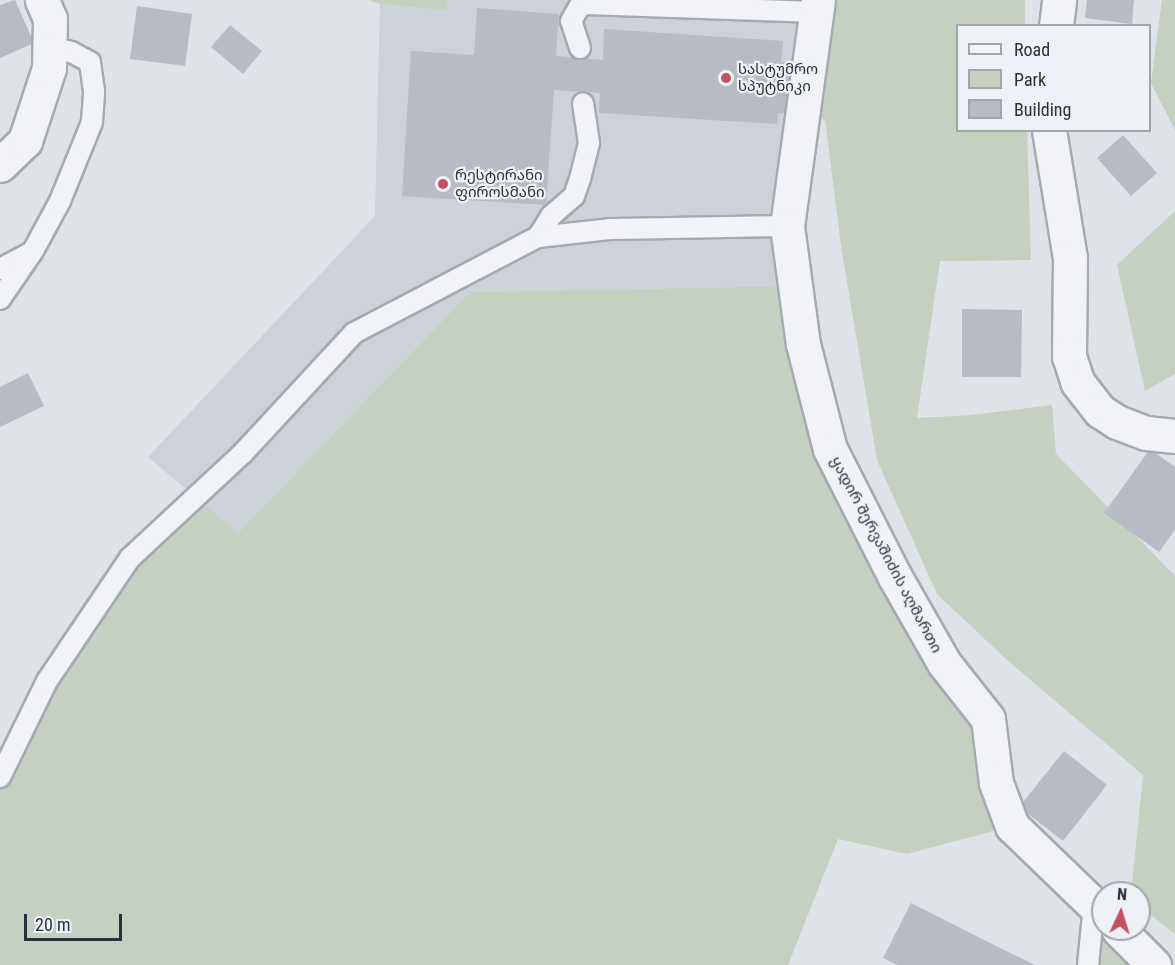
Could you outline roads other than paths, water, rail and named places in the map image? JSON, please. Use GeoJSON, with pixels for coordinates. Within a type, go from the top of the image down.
{"type":"FeatureCollection","features":[{"type":"Feature","properties":{"kind":"street"},"geometry":{"type":"LineString","coordinates":[[0,165],[25,141],[49,68],[50,19],[42,0]]}},
{"type":"Feature","properties":{"kind":"street"},"geometry":{"type":"LineString","coordinates":[[1056,24],[1059,0]]}},
{"type":"Feature","properties":{"kind":"street","name":"ყადირ შერვაშიძის აღმართი"},"geometry":{"type":"LineString","coordinates":[[817,6],[787,226],[803,344],[830,449],[895,577],[944,663],[988,719],[996,783],[1012,826],[1091,902]]}},
{"type":"Feature","properties":{"kind":"street"},"geometry":{"type":"LineString","coordinates":[[1049,132],[1070,258],[1069,356],[1078,383],[1085,395],[1100,411],[1117,422],[1146,433],[1175,436]]}},
{"type":"Feature","properties":{"kind":"street"},"geometry":{"type":"LineString","coordinates":[[1130,941],[1154,965]]}},
{"type":"Feature","properties":{"kind":"lane"},"geometry":{"type":"LineString","coordinates":[[580,48],[571,21],[579,7],[587,4],[817,6]]}},
{"type":"Feature","properties":{"kind":"lane"},"geometry":{"type":"LineString","coordinates":[[0,299],[33,252],[60,201],[92,122],[94,91],[90,62],[71,52],[51,46]]}},
{"type":"Feature","properties":{"kind":"lane"},"geometry":{"type":"LineString","coordinates":[[538,237],[551,216],[573,196],[580,178],[589,143],[583,103]]}},
{"type":"Feature","properties":{"kind":"lane"},"geometry":{"type":"LineString","coordinates":[[0,777],[47,681],[130,558],[242,454],[354,333],[538,237],[610,230],[787,226]]}},
{"type":"Feature","properties":{"kind":"lane"},"geometry":{"type":"LineString","coordinates":[[0,269],[33,252]]}},
{"type":"Feature","properties":{"kind":"lane"},"geometry":{"type":"LineString","coordinates":[[1088,965],[1092,941]]}},
{"type":"Feature","properties":{"kind":"place","name":"სასტუმრო სპუტნიკი"},"geometry":{"type":"Point","coordinates":[726,78]}},
{"type":"Feature","properties":{"kind":"place","name":"რესტირანი ფიროსმანი"},"geometry":{"type":"Point","coordinates":[443,184]}}]}
